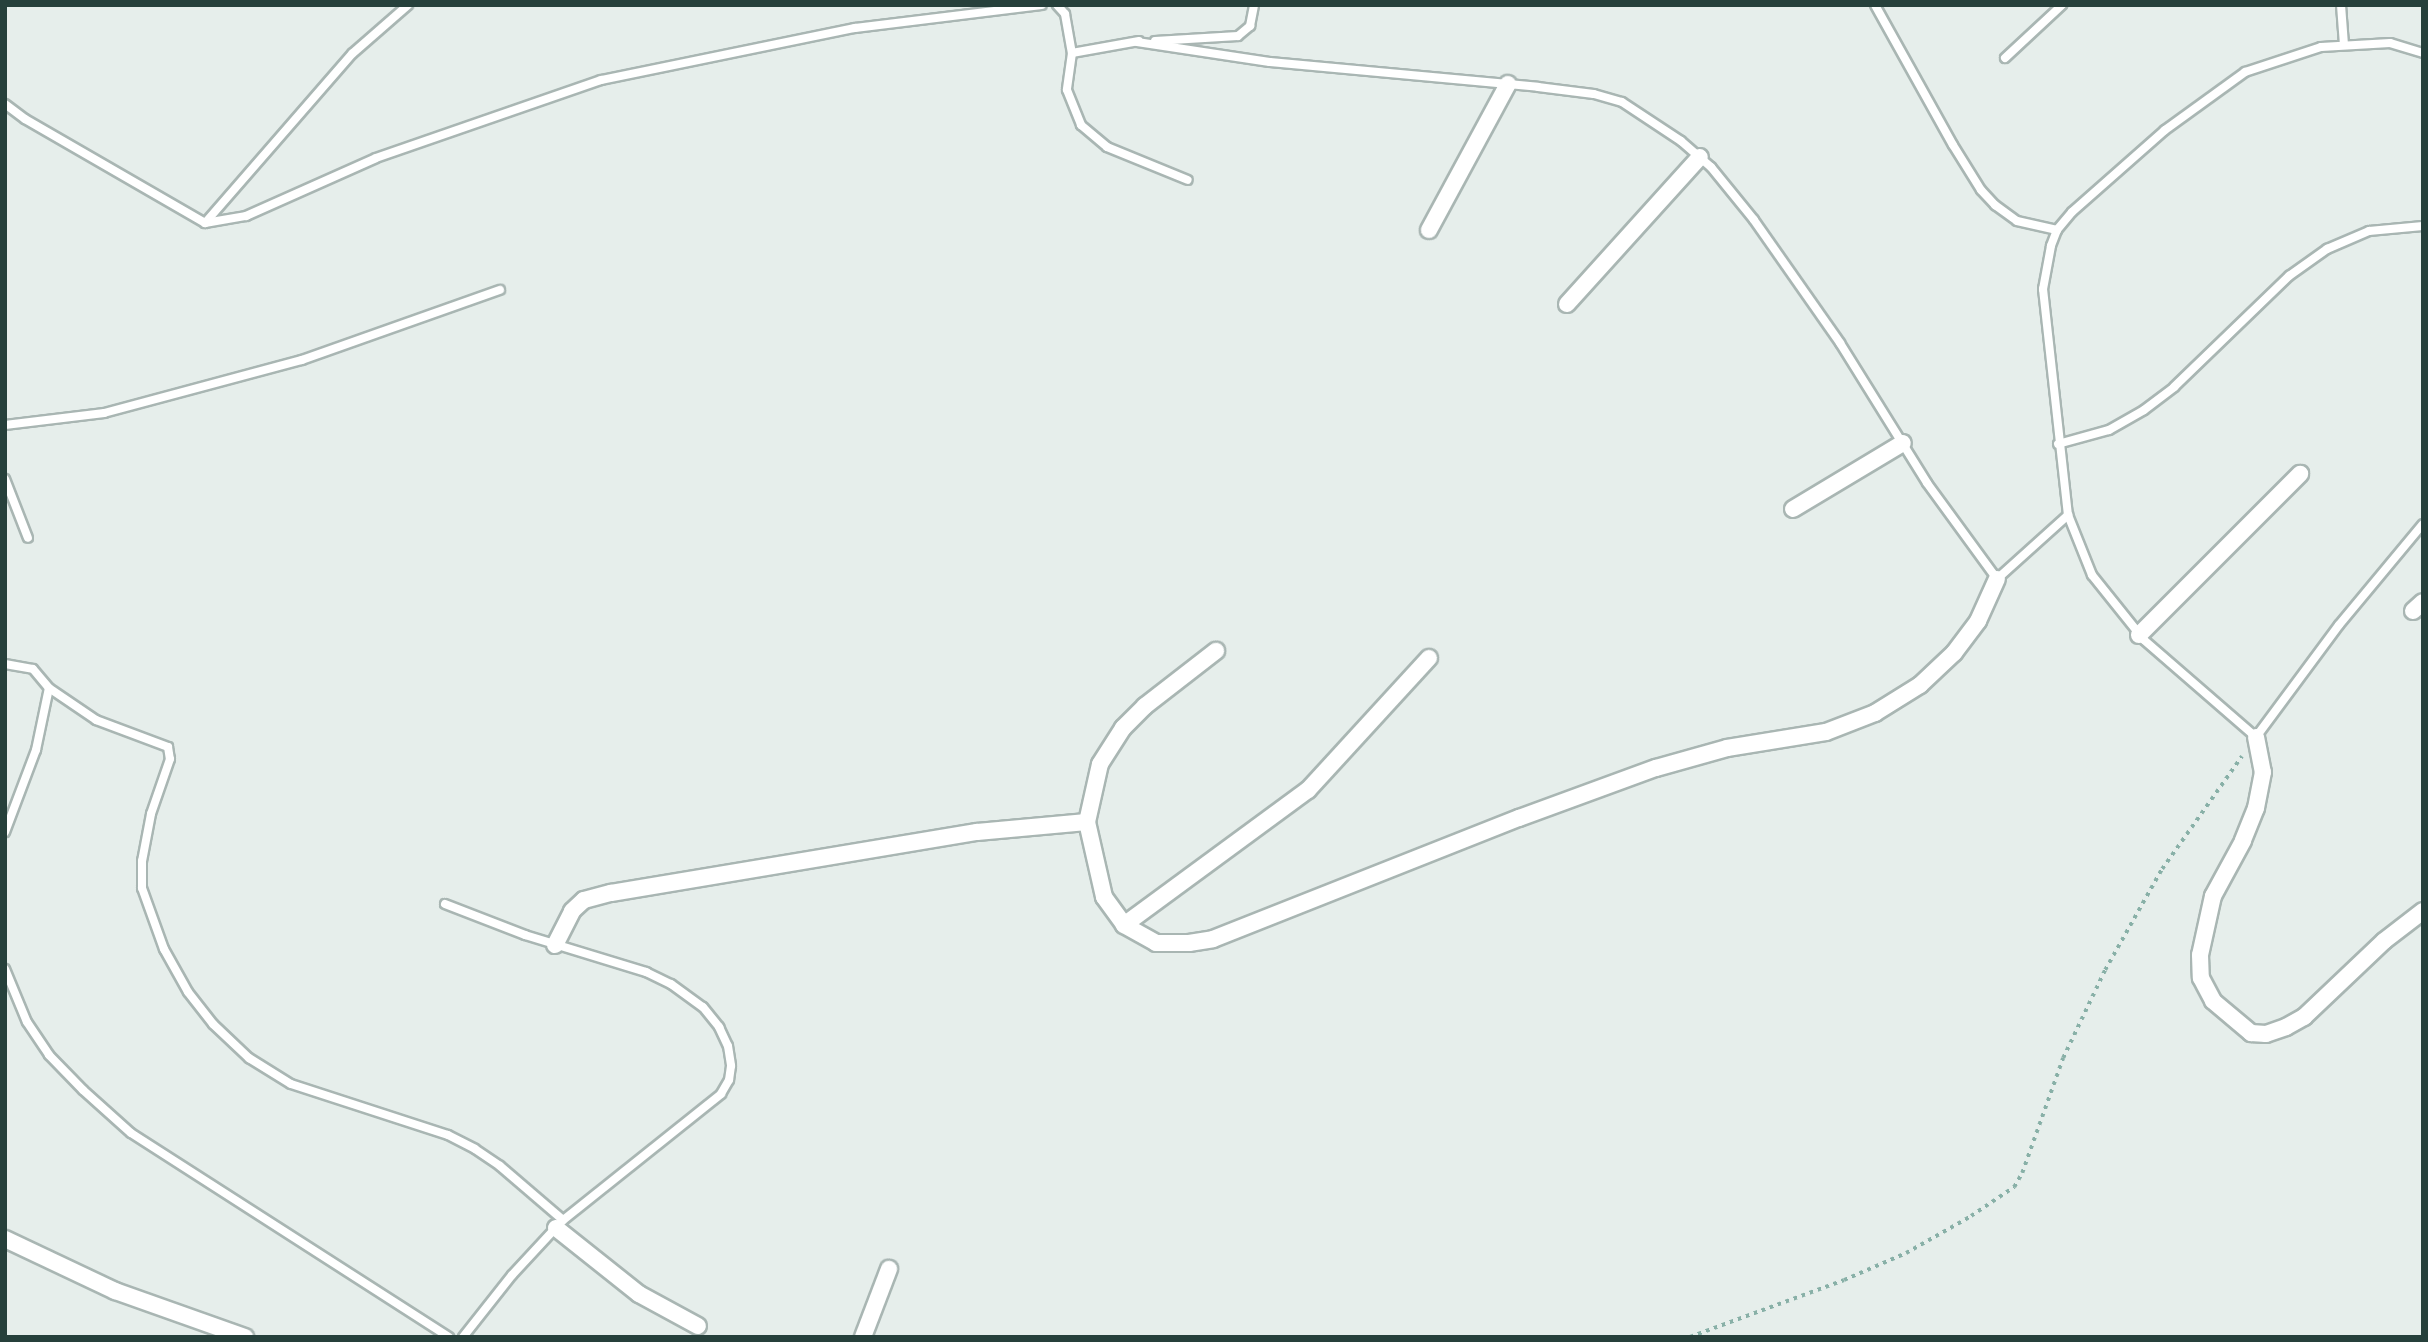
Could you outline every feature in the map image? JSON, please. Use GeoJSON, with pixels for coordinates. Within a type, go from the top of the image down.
{"type":"FeatureCollection","features":[{"type":"Feature","properties":{"kind":"street"},"geometry":{"type":"LineString","coordinates":[[1429,230],[1508,84]]}},
{"type":"Feature","properties":{"kind":"street"},"geometry":{"type":"LineString","coordinates":[[1567,304],[1700,157]]}},
{"type":"Feature","properties":{"kind":"street"},"geometry":{"type":"LineString","coordinates":[[1793,509],[1903,443]]}},
{"type":"Feature","properties":{"kind":"street"},"geometry":{"type":"LineString","coordinates":[[2139,635],[2300,474]]}},
{"type":"Feature","properties":{"kind":"street"},"geometry":{"type":"LineString","coordinates":[[1216,651],[1145,706],[1124,728],[1100,764],[1087,822],[1104,897],[1125,925],[1156,943],[1189,943],[1213,939],[1519,818],[1656,768],[1727,748],[1826,732],[1852,723],[1896,700],[1943,664],[1969,636],[1997,579]]}},
{"type":"Feature","properties":{"kind":"street"},"geometry":{"type":"LineString","coordinates":[[1125,925],[1308,790],[1429,659]]}},
{"type":"Feature","properties":{"kind":"street"},"geometry":{"type":"LineString","coordinates":[[2256,737],[2263,772],[2256,808],[2243,841],[2213,896],[2200,955],[2201,978],[2213,1001],[2240,1027],[2251,1033],[2266,1034],[2286,1027],[2304,1017],[2384,941],[2423,911]]}},
{"type":"Feature","properties":{"kind":"street"},"geometry":{"type":"LineString","coordinates":[[555,945],[572,911],[579,904],[611,892],[977,832],[1087,822]]}},
{"type":"Feature","properties":{"kind":"street"},"geometry":{"type":"LineString","coordinates":[[559,1224],[639,1294],[698,1326]]}},
{"type":"Feature","properties":{"kind":"street"},"geometry":{"type":"LineString","coordinates":[[5,1239],[115,1291],[245,1337]]}},
{"type":"Feature","properties":{"kind":"street"},"geometry":{"type":"LineString","coordinates":[[863,1337],[889,1269]]}},
{"type":"Feature","properties":{"kind":"lane"},"geometry":{"type":"LineString","coordinates":[[205,223],[353,52],[408,5]]}},
{"type":"Feature","properties":{"kind":"lane"},"geometry":{"type":"LineString","coordinates":[[5,104],[25,120],[205,223],[246,216],[376,158],[601,80],[855,28],[1042,5]]}},
{"type":"Feature","properties":{"kind":"lane"},"geometry":{"type":"LineString","coordinates":[[1057,5],[1065,15],[1072,53],[1067,90],[1081,125],[1107,147],[1188,180]]}},
{"type":"Feature","properties":{"kind":"lane"},"geometry":{"type":"LineString","coordinates":[[1072,53],[1137,41],[1238,36],[1250,26],[1254,5]]}},
{"type":"Feature","properties":{"kind":"lane"},"geometry":{"type":"LineString","coordinates":[[1875,5],[1952,145],[1981,190],[1994,205],[2017,221],[2057,230]]}},
{"type":"Feature","properties":{"kind":"lane"},"geometry":{"type":"LineString","coordinates":[[2005,58],[2062,5]]}},
{"type":"Feature","properties":{"kind":"lane"},"geometry":{"type":"LineString","coordinates":[[2341,5],[2344,45]]}},
{"type":"Feature","properties":{"kind":"lane"},"geometry":{"type":"LineString","coordinates":[[1137,41],[1270,62],[1594,94],[1622,102],[1654,121],[1700,157],[1754,220],[1840,343],[1927,483],[1997,579],[2068,515]]}},
{"type":"Feature","properties":{"kind":"lane"},"geometry":{"type":"LineString","coordinates":[[2423,54],[2390,43],[2321,47],[2266,63],[2222,87],[2108,179],[2072,212],[2057,230],[2046,266],[2043,289],[2068,515],[2092,575],[2139,635],[2256,737],[2339,625],[2423,524]]}},
{"type":"Feature","properties":{"kind":"lane"},"geometry":{"type":"LineString","coordinates":[[2059,444],[2103,433],[2144,410],[2174,387],[2289,276],[2327,249],[2369,231],[2423,226]]}},
{"type":"Feature","properties":{"kind":"lane"},"geometry":{"type":"LineString","coordinates":[[5,425],[104,413],[302,360],[500,290]]}},
{"type":"Feature","properties":{"kind":"lane"},"geometry":{"type":"LineString","coordinates":[[5,480],[28,538]]}},
{"type":"Feature","properties":{"kind":"lane"},"geometry":{"type":"LineString","coordinates":[[5,664],[33,669],[49,688],[96,720],[155,740],[170,750],[151,814],[142,861],[142,888],[164,949],[188,992],[214,1024],[248,1058],[290,1084],[448,1135],[475,1149],[500,1166],[559,1224]]}},
{"type":"Feature","properties":{"kind":"lane"},"geometry":{"type":"LineString","coordinates":[[5,832],[36,750],[49,688]]}},
{"type":"Feature","properties":{"kind":"lane"},"geometry":{"type":"LineString","coordinates":[[444,904],[555,945],[646,972],[688,993],[719,1027],[728,1046],[731,1066],[729,1080],[721,1094],[559,1224],[512,1275],[463,1337]]}},
{"type":"Feature","properties":{"kind":"lane"},"geometry":{"type":"LineString","coordinates":[[5,969],[27,1022],[49,1055],[82,1090],[131,1133],[449,1337]]}},
{"type":"Feature","properties":{"kind":"path"},"geometry":{"type":"LineString","coordinates":[[1690,1337],[1844,1280],[1906,1252],[1971,1216],[2014,1186],[2022,1173],[2063,1058],[2133,918],[2183,837],[2256,737]]}}]}
